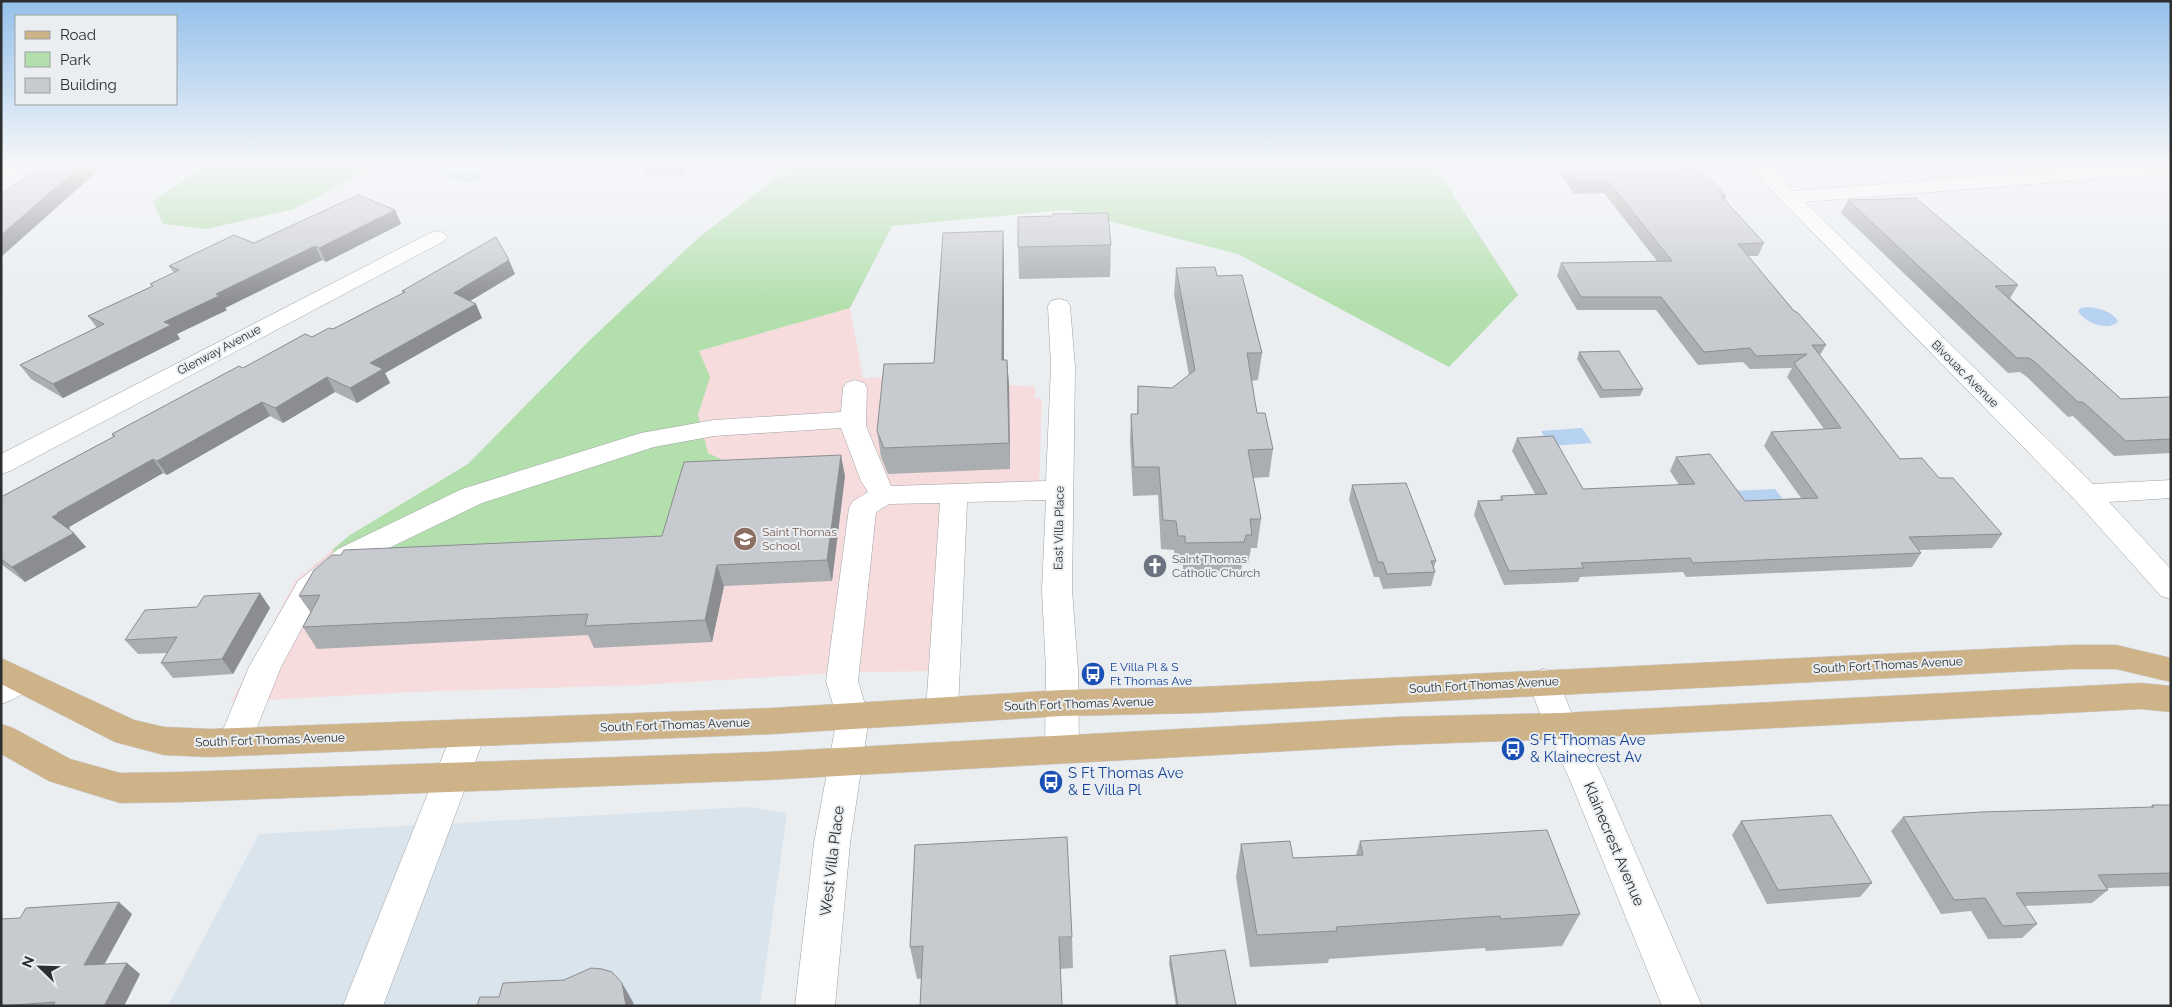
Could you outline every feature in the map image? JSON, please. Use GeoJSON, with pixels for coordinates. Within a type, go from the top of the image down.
{"type":"FeatureCollection","features":[{"type":"Feature","properties":{"kind":"main road","name":"South Fort Thomas Avenue"},"geometry":{"type":"LineString","coordinates":[[7,680],[127,732],[164,741],[235,742],[853,718],[1062,703],[1209,699],[2072,657],[2116,657],[2171,670]]}},
{"type":"Feature","properties":{"kind":"main road"},"geometry":{"type":"LineString","coordinates":[[1,738],[61,771],[120,788],[208,787],[845,762],[1396,730],[1561,726],[2141,696],[2171,699]]}},
{"type":"Feature","properties":{"kind":"street","name":"Bivouac Avenue"},"geometry":{"type":"LineString","coordinates":[[1804,211],[2086,494],[2171,588]]}},
{"type":"Feature","properties":{"kind":"street","name":"Glenway Avenue"},"geometry":{"type":"LineString","coordinates":[[1,465],[438,237]]}},
{"type":"Feature","properties":{"kind":"street","name":"East Villa Place"},"geometry":{"type":"LineString","coordinates":[[1059,306],[1063,367],[1058,590],[1062,749]]}},
{"type":"Feature","properties":{"kind":"street"},"geometry":{"type":"LineString","coordinates":[[855,388],[853,426],[874,481],[882,495]]}},
{"type":"Feature","properties":{"kind":"street"},"geometry":{"type":"LineString","coordinates":[[235,742],[265,667],[308,588],[348,556],[472,496],[650,440],[714,428],[853,419]]}},
{"type":"Feature","properties":{"kind":"street"},"geometry":{"type":"LineString","coordinates":[[2086,494],[2171,489]]}},
{"type":"Feature","properties":{"kind":"street"},"geometry":{"type":"LineString","coordinates":[[853,718],[842,681],[863,508],[882,495],[1059,490]]}},
{"type":"Feature","properties":{"kind":"street"},"geometry":{"type":"LineString","coordinates":[[942,711],[954,493]]}},
{"type":"Feature","properties":{"kind":"street","name":"Klainecrest Avenue"},"geometry":{"type":"LineString","coordinates":[[1544,682],[1561,726],[1587,780],[1682,1006]]}},
{"type":"Feature","properties":{"kind":"street","name":"West Villa Place"},"geometry":{"type":"LineString","coordinates":[[815,1006],[832,843],[853,718]]}},
{"type":"Feature","properties":{"kind":"street"},"geometry":{"type":"LineString","coordinates":[[363,1006],[469,733]]}},
{"type":"Feature","properties":{"kind":"shaded area"},"geometry":{"type":"Polygon","coordinates":[[[850,308],[863,378],[890,377],[887,390],[1009,385],[1035,387],[1035,398],[1042,399],[1039,486],[956,488],[946,671],[855,672],[640,685],[411,692],[231,702],[296,580],[350,535],[698,351],[850,308]]]}},
{"type":"Feature","properties":{"kind":"shaded area"},"geometry":{"type":"Polygon","coordinates":[[[747,807],[787,813],[760,1006],[168,1006],[259,834],[747,807]]]}},
{"type":"Feature","properties":{"kind":"green space"},"geometry":{"type":"Polygon","coordinates":[[[157,211],[285,211],[207,229],[163,224],[157,211]]]}},
{"type":"Feature","properties":{"kind":"green space"},"geometry":{"type":"Polygon","coordinates":[[[733,211],[1055,211],[892,226],[850,308],[699,351],[710,377],[698,415],[708,453],[725,461],[670,557],[357,571],[332,550],[350,535],[468,464],[590,340],[697,239],[733,211]]]}},
{"type":"Feature","properties":{"kind":"green space"},"geometry":{"type":"Polygon","coordinates":[[[1070,211],[1463,211],[1518,295],[1449,367],[1238,254],[1070,211]]]}},
{"type":"Feature","properties":{"kind":"water"},"geometry":{"type":"Polygon","coordinates":[[[2088,307],[2109,312],[2118,321],[2109,326],[2097,325],[2086,319],[2078,311],[2081,308],[2088,307]]]}},
{"type":"Feature","properties":{"kind":"water"},"geometry":{"type":"Polygon","coordinates":[[[1582,428],[1592,443],[1550,446],[1541,431],[1582,428]]]}},
{"type":"Feature","properties":{"kind":"water"},"geometry":{"type":"Polygon","coordinates":[[[1775,489],[1788,506],[1743,508],[1731,491],[1775,489]]]}},
{"type":"Feature","properties":{"kind":"building"},"geometry":{"type":"Polygon","coordinates":[[[1,211],[29,211],[1,235],[1,211]]]}},
{"type":"Feature","properties":{"kind":"building"},"geometry":{"type":"Polygon","coordinates":[[[323,211],[393,211],[319,248],[315,246],[216,294],[219,296],[164,322],[171,325],[53,384],[20,365],[104,324],[88,316],[153,286],[150,284],[179,270],[169,266],[234,235],[254,243],[323,211]]]}},
{"type":"Feature","properties":{"kind":"building"},"geometry":{"type":"Polygon","coordinates":[[[1632,211],[1735,211],[1764,243],[1738,244],[1794,311],[1798,313],[1826,345],[1812,345],[1900,459],[1922,458],[1939,478],[1953,478],[2002,534],[1909,537],[1921,553],[1693,563],[1690,558],[1581,563],[1584,568],[1509,571],[1478,501],[1503,500],[1501,496],[1547,494],[1517,438],[1553,436],[1583,489],[1695,484],[1676,457],[1710,454],[1745,501],[1818,498],[1771,432],[1841,428],[1794,363],[1807,354],[1756,356],[1750,348],[1704,352],[1661,297],[1581,297],[1561,263],[1672,261],[1632,211]]]}},
{"type":"Feature","properties":{"kind":"building"},"geometry":{"type":"Polygon","coordinates":[[[1860,211],[1931,211],[2018,285],[1995,286],[2121,399],[2171,397],[2171,439],[2126,441],[2083,402],[2078,402],[2036,363],[2029,358],[2017,358],[1860,211]]]}},
{"type":"Feature","properties":{"kind":"building"},"geometry":{"type":"Polygon","coordinates":[[[1108,213],[1111,245],[1018,247],[1018,217],[1108,213]]]}},
{"type":"Feature","properties":{"kind":"building"},"geometry":{"type":"Polygon","coordinates":[[[1003,231],[1002,360],[1007,360],[1009,443],[884,448],[877,431],[884,364],[934,363],[943,233],[1003,231]]]}},
{"type":"Feature","properties":{"kind":"building"},"geometry":{"type":"Polygon","coordinates":[[[496,237],[509,260],[454,293],[476,304],[370,363],[383,369],[350,388],[327,377],[275,408],[262,402],[157,461],[153,459],[52,517],[74,533],[12,567],[1,559],[1,497],[115,436],[112,434],[239,366],[243,368],[305,334],[312,337],[329,328],[333,329],[405,292],[402,291],[496,237]]]}},
{"type":"Feature","properties":{"kind":"building"},"geometry":{"type":"Polygon","coordinates":[[[1215,267],[1217,276],[1242,275],[1262,353],[1247,353],[1257,413],[1265,413],[1273,449],[1248,450],[1261,519],[1250,519],[1252,535],[1246,535],[1244,542],[1185,543],[1185,536],[1178,536],[1176,521],[1163,520],[1159,467],[1134,467],[1131,414],[1138,414],[1138,386],[1172,388],[1195,370],[1176,268],[1215,267]]]}},
{"type":"Feature","properties":{"kind":"building"},"geometry":{"type":"Polygon","coordinates":[[[1619,351],[1643,389],[1603,390],[1579,352],[1619,351]]]}},
{"type":"Feature","properties":{"kind":"building"},"geometry":{"type":"Polygon","coordinates":[[[841,455],[827,560],[717,565],[705,620],[585,626],[588,614],[303,627],[320,595],[299,596],[314,570],[332,555],[341,555],[344,550],[662,536],[684,462],[841,455]]]}},
{"type":"Feature","properties":{"kind":"building"},"geometry":{"type":"Polygon","coordinates":[[[1406,483],[1436,561],[1431,561],[1435,572],[1387,574],[1383,562],[1378,562],[1352,485],[1406,483]]]}},
{"type":"Feature","properties":{"kind":"building"},"geometry":{"type":"Polygon","coordinates":[[[260,593],[222,659],[161,663],[177,637],[125,640],[145,610],[197,607],[204,596],[260,593]]]}},
{"type":"Feature","properties":{"kind":"building"},"geometry":{"type":"Polygon","coordinates":[[[2152,805],[2171,805],[2171,873],[2098,875],[2108,890],[2016,893],[2037,924],[2003,926],[1985,898],[1954,900],[1903,817],[1981,812],[2154,807],[2152,805]]]}},
{"type":"Feature","properties":{"kind":"building"},"geometry":{"type":"Polygon","coordinates":[[[1831,815],[1872,883],[1778,890],[1741,821],[1831,815]]]}},
{"type":"Feature","properties":{"kind":"building"},"geometry":{"type":"Polygon","coordinates":[[[1547,830],[1580,914],[1501,919],[1500,916],[1336,927],[1337,931],[1257,935],[1241,844],[1290,841],[1293,858],[1363,855],[1360,841],[1547,830]]]}},
{"type":"Feature","properties":{"kind":"building"},"geometry":{"type":"Polygon","coordinates":[[[1067,837],[1072,937],[1059,937],[1062,1006],[920,1006],[923,946],[910,947],[915,845],[1067,837]]]}},
{"type":"Feature","properties":{"kind":"building"},"geometry":{"type":"Polygon","coordinates":[[[119,902],[84,965],[127,963],[104,1006],[53,1006],[55,1002],[1,1006],[1,919],[20,918],[26,908],[119,902]]]}},
{"type":"Feature","properties":{"kind":"building"},"geometry":{"type":"Polygon","coordinates":[[[1225,950],[1236,1006],[1178,1006],[1170,956],[1225,950]]]}},
{"type":"Feature","properties":{"kind":"building"},"geometry":{"type":"Polygon","coordinates":[[[591,968],[612,972],[622,983],[626,1006],[477,1006],[480,997],[499,997],[503,983],[564,980],[591,968]]]}},
{"type":"Feature","properties":{"kind":"place","name":"Saint Thomas School"},"geometry":{"type":"Point","coordinates":[745,539]}},
{"type":"Feature","properties":{"kind":"place","name":"Saint Thomas Catholic Church"},"geometry":{"type":"Point","coordinates":[1155,566]}},
{"type":"Feature","properties":{"kind":"place","name":"E Villa Pl & S Ft Thomas Ave"},"geometry":{"type":"Point","coordinates":[1093,674]}},
{"type":"Feature","properties":{"kind":"place","name":"S Ft Thomas Ave & Klainecrest Av"},"geometry":{"type":"Point","coordinates":[1513,749]}},
{"type":"Feature","properties":{"kind":"place","name":"S Ft Thomas Ave & E Villa Pl"},"geometry":{"type":"Point","coordinates":[1051,782]}}]}
